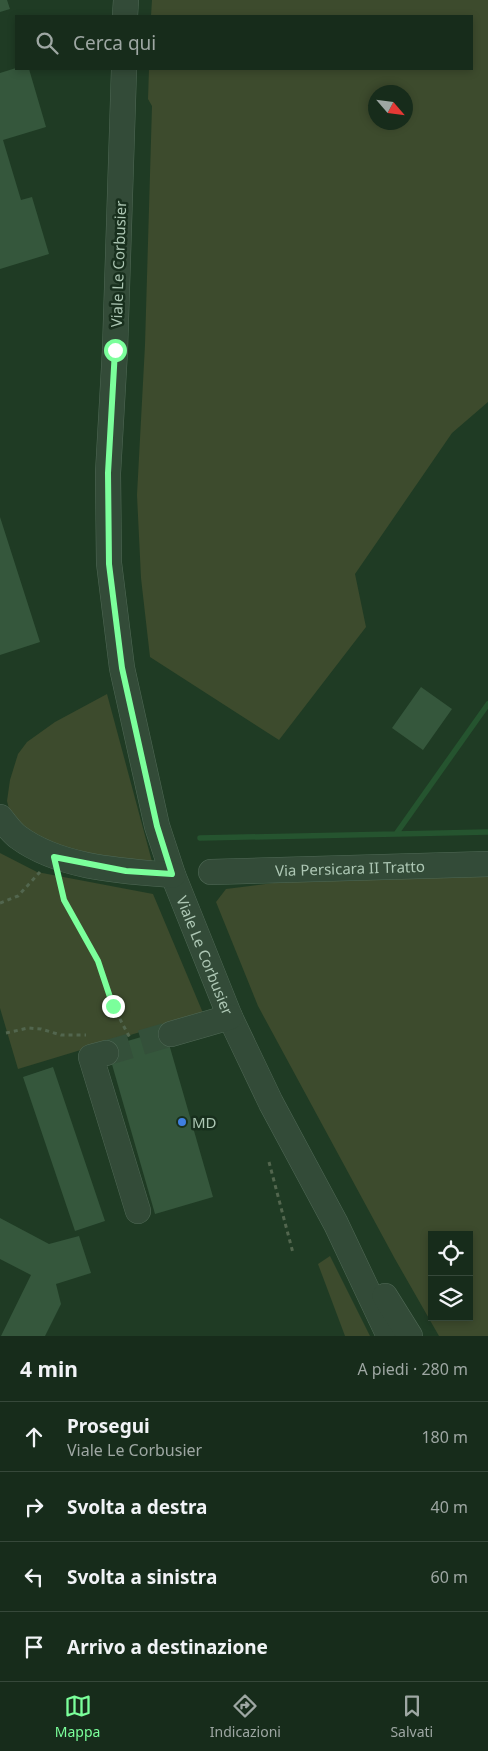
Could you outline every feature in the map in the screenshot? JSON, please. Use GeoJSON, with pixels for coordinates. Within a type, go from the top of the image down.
{"type":"FeatureCollection","features":[{"type":"Feature","properties":{"kind":"street","name":"Viale Le Corbusier"},"geometry":{"type":"LineString","coordinates":[[124,70],[115,350],[108,473],[109,564],[122,668],[157,826],[172,874],[230,1017],[271,1103],[336,1224],[389,1336]]}},
{"type":"Feature","properties":{"kind":"street"},"geometry":{"type":"LineString","coordinates":[[0,817],[17,837],[54,857],[126,871],[172,874]]}},
{"type":"Feature","properties":{"kind":"street","name":"Via Persicara II Tratto"},"geometry":{"type":"LineString","coordinates":[[210,872],[488,864]]}},
{"type":"Feature","properties":{"kind":"street"},"geometry":{"type":"LineString","coordinates":[[171,1034],[230,1017]]}},
{"type":"Feature","properties":{"kind":"street"},"geometry":{"type":"LineString","coordinates":[[106,1053],[91,1058],[138,1211]]}},
{"type":"Feature","properties":{"kind":"street","name":"Viale Le Corbusier"},"geometry":{"type":"LineString","coordinates":[[336,1224],[395,1310],[410,1336]]}},
{"type":"Feature","properties":{"kind":"path"},"geometry":{"type":"LineString","coordinates":[[0,903],[18,896],[54,857]]}},
{"type":"Feature","properties":{"kind":"path"},"geometry":{"type":"LineString","coordinates":[[54,857],[64,900],[98,961],[113,1006],[130,1038]]}},
{"type":"Feature","properties":{"kind":"path"},"geometry":{"type":"LineString","coordinates":[[6,1033],[28,1028],[41,1029],[62,1035],[96,1036],[102,1040],[106,1053]]}},
{"type":"Feature","properties":{"kind":"path"},"geometry":{"type":"LineString","coordinates":[[269,1162],[293,1253]]}},
{"type":"Feature","properties":{"kind":"green space"},"geometry":{"type":"Polygon","coordinates":[[[152,0],[488,0],[488,402],[452,433],[355,574],[366,627],[279,740],[150,657],[141,578],[137,495],[145,345],[152,106],[148,99],[149,70],[473,70],[473,15],[151,15],[152,0]]]}},
{"type":"Feature","properties":{"kind":"green space"},"geometry":{"type":"Polygon","coordinates":[[[107,694],[154,869],[51,848],[11,817],[7,801],[10,780],[18,754],[27,742],[55,722],[107,694]]]}},
{"type":"Feature","properties":{"kind":"green space"},"geometry":{"type":"Polygon","coordinates":[[[0,853],[37,872],[153,894],[203,1013],[18,1069],[0,1008],[0,853]]]}},
{"type":"Feature","properties":{"kind":"green space"},"geometry":{"type":"Polygon","coordinates":[[[488,876],[488,1336],[439,1336],[430,1321],[473,1321],[473,1231],[428,1231],[428,1317],[258,1006],[216,902],[226,889],[289,881],[488,876]]]}},
{"type":"Feature","properties":{"kind":"green space"},"geometry":{"type":"Polygon","coordinates":[[[330,1256],[370,1336],[345,1336],[318,1264],[330,1256]]]}},
{"type":"Feature","properties":{"kind":"building"},"geometry":{"type":"Polygon","coordinates":[[[0,0],[7,0],[10,9],[0,12],[0,0]]]}},
{"type":"Feature","properties":{"kind":"building"},"geometry":{"type":"Polygon","coordinates":[[[15,68],[15,70],[29,70],[46,127],[3,140],[21,200],[32,197],[49,254],[0,269],[0,73],[15,68]]]}},
{"type":"Feature","properties":{"kind":"building"},"geometry":{"type":"Polygon","coordinates":[[[0,517],[40,642],[0,655],[0,517]]]}},
{"type":"Feature","properties":{"kind":"building"},"geometry":{"type":"Polygon","coordinates":[[[421,687],[452,709],[423,750],[392,728],[421,687]]]}},
{"type":"Feature","properties":{"kind":"building"},"geometry":{"type":"Polygon","coordinates":[[[165,1030],[213,1197],[155,1214],[107,1047],[165,1030]]]}},
{"type":"Feature","properties":{"kind":"building"},"geometry":{"type":"Polygon","coordinates":[[[53,1067],[105,1221],[75,1231],[23,1077],[53,1067]]]}},
{"type":"Feature","properties":{"kind":"building"},"geometry":{"type":"Polygon","coordinates":[[[0,1218],[49,1244],[79,1236],[91,1273],[56,1284],[61,1304],[45,1336],[1,1336],[31,1275],[0,1259],[0,1218]]]}},
{"type":"Feature","properties":{"kind":"waterway"},"geometry":{"type":"LineString","coordinates":[[488,704],[396,834],[488,832]]}},
{"type":"Feature","properties":{"kind":"waterway"},"geometry":{"type":"LineString","coordinates":[[200,838],[396,834]]}},
{"type":"Feature","properties":{"kind":"tunnel"},"geometry":{"type":"LineString","coordinates":[[106,1053],[171,1034]]}},
{"type":"Feature","properties":{"kind":"place","name":"MD"},"geometry":{"type":"Point","coordinates":[182,1122]}},
{"type":"Feature","properties":{"kind":"route"},"geometry":{"type":"LineString","coordinates":[[113,1006],[98,961],[64,900],[54,857],[126,871],[172,874],[157,826],[122,668],[109,564],[108,473],[115,350]]}}]}
